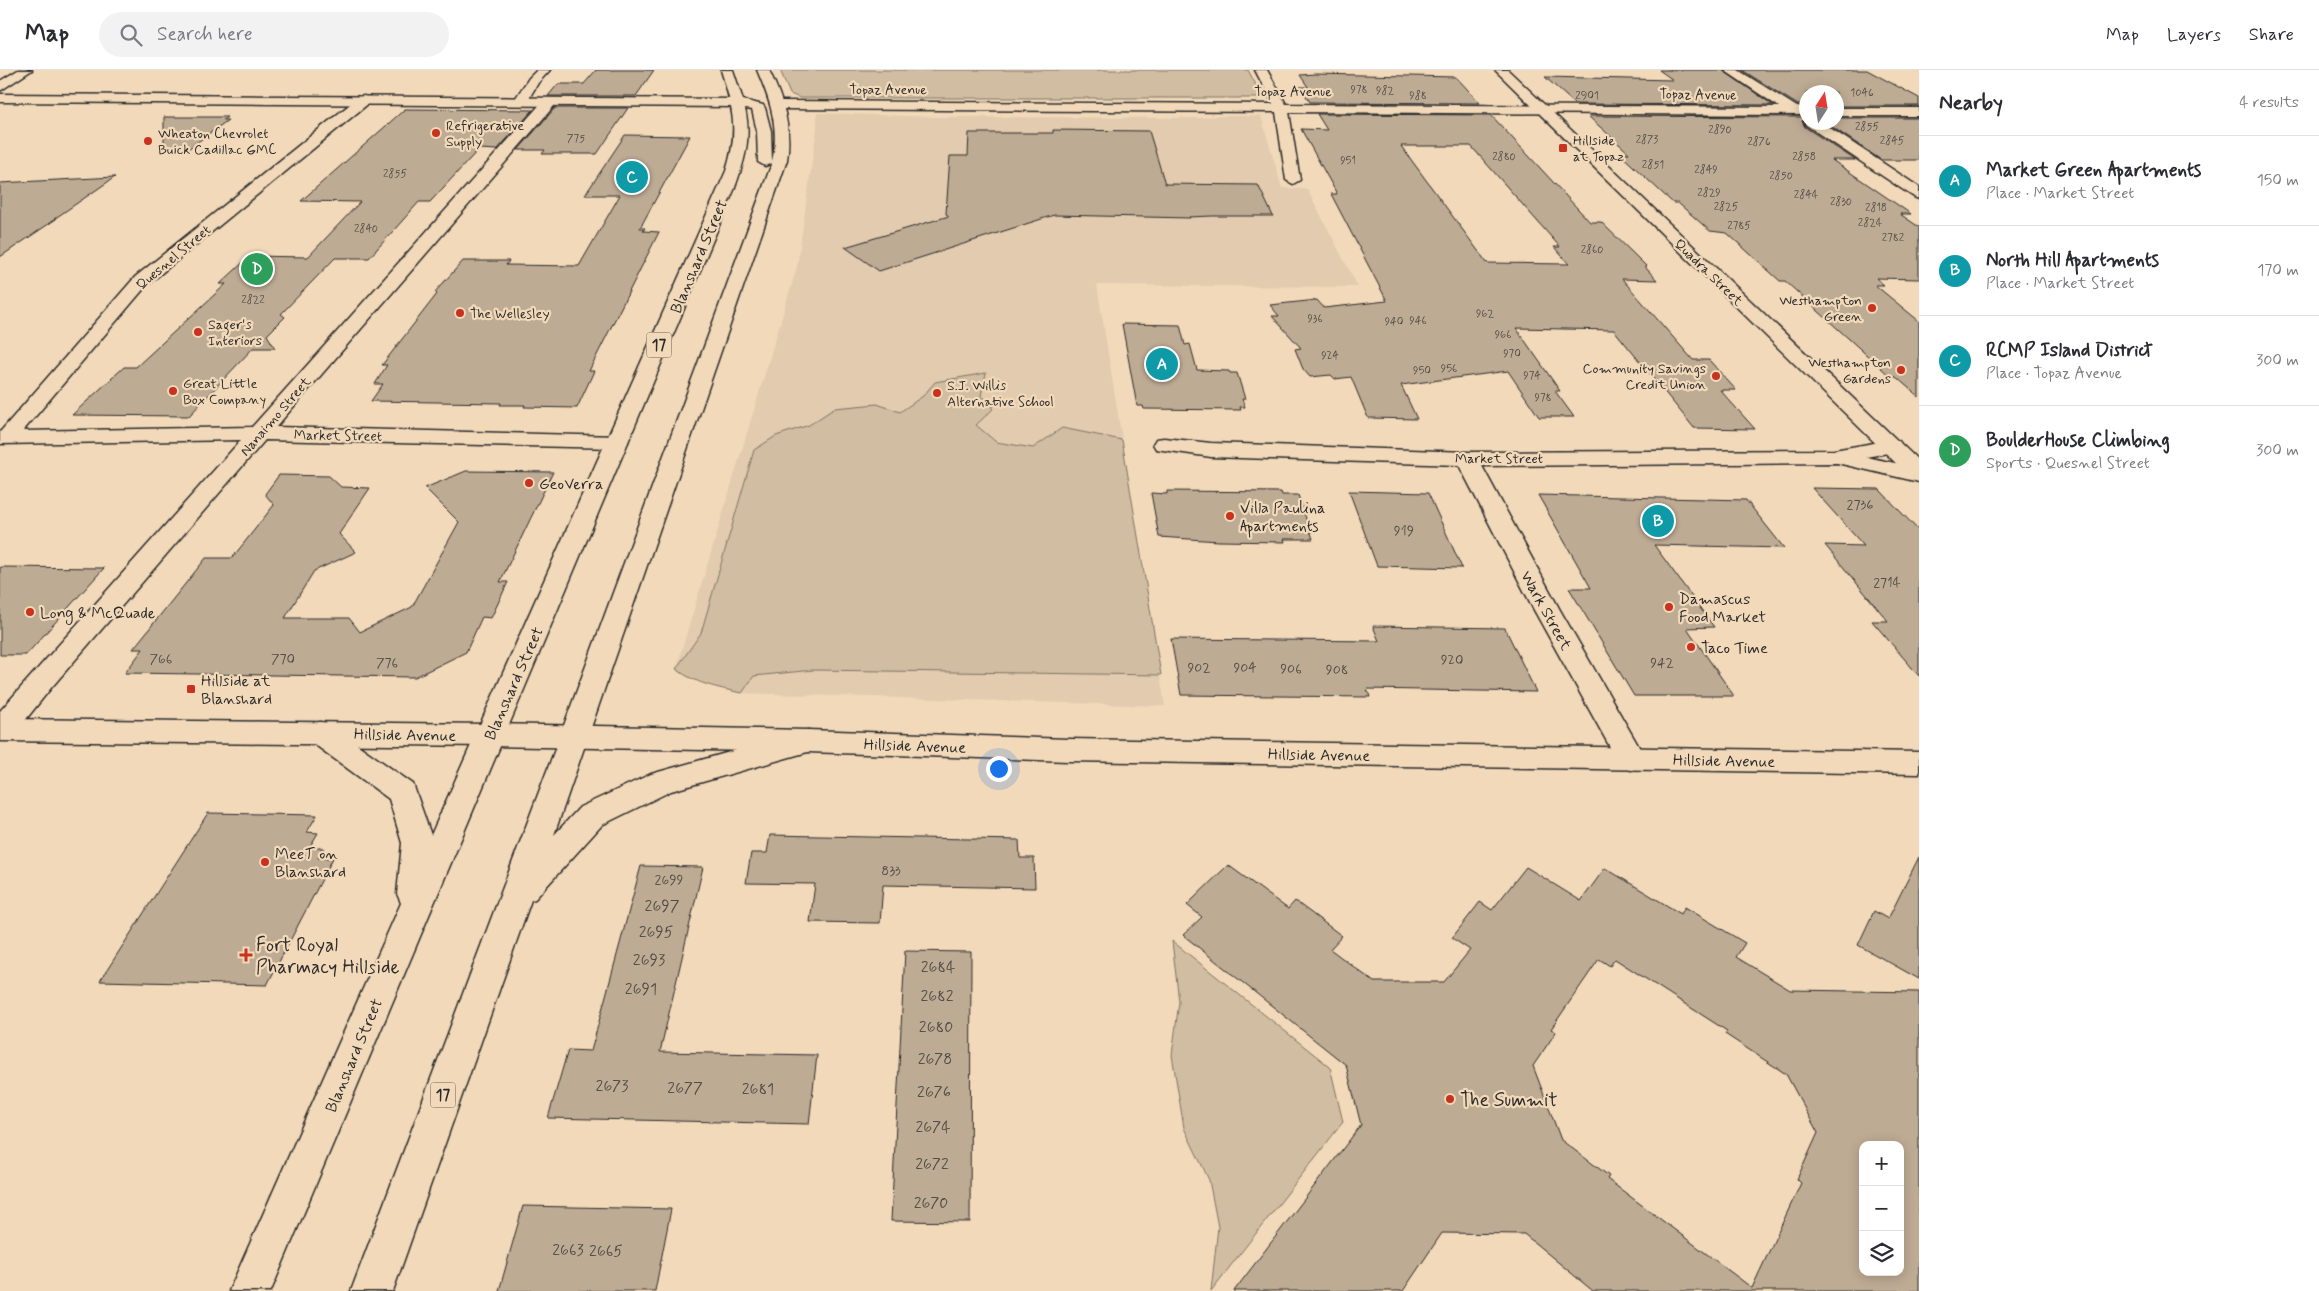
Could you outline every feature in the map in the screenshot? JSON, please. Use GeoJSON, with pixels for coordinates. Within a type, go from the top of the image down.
{"type":"FeatureCollection","features":[{"type":"Feature","properties":{"kind":"street"},"geometry":{"type":"LineString","coordinates":[[0,87],[26,70]]}},
{"type":"Feature","properties":{"kind":"street"},"geometry":{"type":"LineString","coordinates":[[520,102],[533,82],[544,70]]}},
{"type":"Feature","properties":{"kind":"street","name":"Blanshard Street"},"geometry":{"type":"LineString","coordinates":[[250,1291],[738,160],[743,126],[727,70]]}},
{"type":"Feature","properties":{"kind":"street","name":"17"},"geometry":{"type":"LineString","coordinates":[[372,1291],[574,736],[780,160],[783,143],[779,105],[763,70]]}},
{"type":"Feature","properties":{"kind":"street"},"geometry":{"type":"LineString","coordinates":[[1261,70],[1282,108],[1292,180]]}},
{"type":"Feature","properties":{"kind":"street","name":"Quadra Street"},"geometry":{"type":"LineString","coordinates":[[1501,70],[1919,474]]}},
{"type":"Feature","properties":{"kind":"street"},"geometry":{"type":"LineString","coordinates":[[1730,70],[1799,110]]}},
{"type":"Feature","properties":{"kind":"street"},"geometry":{"type":"LineString","coordinates":[[0,98],[738,104],[758,108],[764,131],[769,191]]}},
{"type":"Feature","properties":{"kind":"street","name":"Quesnel Street"},"geometry":{"type":"LineString","coordinates":[[3,438],[141,280],[270,178],[364,100]]}},
{"type":"Feature","properties":{"kind":"street","name":"Nanaimo Street"},"geometry":{"type":"LineString","coordinates":[[1,730],[41,681],[549,102]]}},
{"type":"Feature","properties":{"kind":"street","name":"Topaz Avenue"},"geometry":{"type":"LineString","coordinates":[[779,105],[1799,111]]}},
{"type":"Feature","properties":{"kind":"street"},"geometry":{"type":"LineString","coordinates":[[1844,112],[1919,112]]}},
{"type":"Feature","properties":{"kind":"street"},"geometry":{"type":"LineString","coordinates":[[1823,130],[1919,194]]}},
{"type":"Feature","properties":{"kind":"street","name":"Market Street"},"geometry":{"type":"LineString","coordinates":[[3,438],[259,433],[617,442]]}},
{"type":"Feature","properties":{"kind":"street","name":"Market Street"},"geometry":{"type":"LineString","coordinates":[[1164,444],[1211,450],[1467,459],[1834,457],[1891,446]]}},
{"type":"Feature","properties":{"kind":"street","name":"Market Street"},"geometry":{"type":"LineString","coordinates":[[1834,457],[1919,474]]}},
{"type":"Feature","properties":{"kind":"street","name":"Wark Street"},"geometry":{"type":"LineString","coordinates":[[1467,459],[1547,610],[1630,759]]}},
{"type":"Feature","properties":{"kind":"street","name":"Hillside Avenue"},"geometry":{"type":"LineString","coordinates":[[1,730],[574,736],[808,741],[1068,750],[1919,763]]}},
{"type":"Feature","properties":{"kind":"street"},"geometry":{"type":"LineString","coordinates":[[320,733],[402,792],[418,843],[411,919]]}},
{"type":"Feature","properties":{"kind":"street"},"geometry":{"type":"LineString","coordinates":[[514,899],[591,816],[662,782],[808,741]]}},
{"type":"Feature","properties":{"kind":"street"},"geometry":{"type":"LineString","coordinates":[[236,1291],[272,1241]]}},
{"type":"Feature","properties":{"kind":"shaded area"},"geometry":{"type":"Polygon","coordinates":[[[780,70],[1248,70],[1263,98],[800,98],[790,94],[780,70]]]}},
{"type":"Feature","properties":{"kind":"shaded area","name":"S.J. Willis Alternative School"},"geometry":{"type":"Polygon","coordinates":[[[817,113],[936,117],[1203,118],[1215,116],[1261,116],[1282,188],[1307,189],[1358,287],[1097,285],[1165,706],[736,693],[689,678],[676,669],[797,267],[817,128],[817,113]]]}},
{"type":"Feature","properties":{"kind":"shaded area"},"geometry":{"type":"Polygon","coordinates":[[[986,373],[981,396],[994,404],[992,410],[976,425],[996,442],[1033,448],[1062,428],[1122,440],[1161,675],[813,670],[754,676],[742,693],[699,682],[676,669],[701,633],[754,450],[776,436],[809,425],[835,408],[877,404],[900,412],[923,396],[935,382],[986,373]]]}},
{"type":"Feature","properties":{"kind":"shaded area"},"geometry":{"type":"Polygon","coordinates":[[[1172,941],[1330,1067],[1343,1122],[1211,1291],[1218,1227],[1209,1180],[1184,1128],[1172,1055],[1179,1002],[1172,941]]]}},
{"type":"Feature","properties":{"kind":"building"},"geometry":{"type":"Polygon","coordinates":[[[596,70],[654,70],[636,96],[548,96],[558,84],[584,84],[596,70]]]}},
{"type":"Feature","properties":{"kind":"building"},"geometry":{"type":"Polygon","coordinates":[[[1659,70],[1722,70],[1773,105],[1575,104],[1545,77],[1673,80],[1659,70]]]}},
{"type":"Feature","properties":{"kind":"building"},"geometry":{"type":"Polygon","coordinates":[[[1742,70],[1867,70],[1919,98],[1919,106],[1844,106],[1844,85],[1799,85],[1798,105],[1742,70]]]}},
{"type":"Feature","properties":{"kind":"building"},"geometry":{"type":"Polygon","coordinates":[[[1300,75],[1456,77],[1480,103],[1310,102],[1300,87],[1308,87],[1300,75]]]}},
{"type":"Feature","properties":{"kind":"building"},"geometry":{"type":"Polygon","coordinates":[[[555,108],[628,108],[597,154],[542,154],[545,150],[518,150],[555,108]]]}},
{"type":"Feature","properties":{"kind":"building"},"geometry":{"type":"Polygon","coordinates":[[[405,109],[533,110],[497,150],[479,149],[430,202],[419,202],[369,258],[335,258],[281,314],[285,317],[267,335],[275,348],[253,348],[189,416],[72,415],[124,367],[136,367],[226,284],[220,284],[250,256],[308,257],[360,202],[301,201],[405,109]]]}},
{"type":"Feature","properties":{"kind":"building"},"geometry":{"type":"Polygon","coordinates":[[[1317,114],[1491,115],[1590,222],[1601,222],[1647,267],[1645,267],[1657,280],[1622,279],[1693,360],[1709,360],[1736,390],[1720,390],[1755,429],[1694,428],[1614,330],[1516,328],[1560,391],[1555,391],[1574,417],[1539,417],[1508,371],[1401,385],[1417,419],[1368,418],[1351,377],[1335,379],[1331,375],[1310,377],[1303,369],[1295,349],[1301,348],[1272,316],[1279,316],[1270,305],[1317,300],[1324,308],[1387,301],[1331,194],[1337,194],[1301,129],[1327,130],[1317,114]],[[1401,146],[1487,263],[1569,264],[1554,247],[1560,247],[1471,146],[1401,146]]]}},
{"type":"Feature","properties":{"kind":"building"},"geometry":{"type":"Polygon","coordinates":[[[1588,116],[1799,117],[1799,130],[1810,130],[1855,160],[1832,160],[1911,214],[1900,214],[1919,227],[1919,279],[1876,278],[1884,285],[1875,285],[1919,321],[1919,397],[1896,377],[1891,377],[1785,281],[1780,281],[1727,233],[1710,231],[1678,203],[1673,203],[1619,153],[1629,153],[1588,116]]]}},
{"type":"Feature","properties":{"kind":"building"},"geometry":{"type":"Polygon","coordinates":[[[164,117],[227,117],[223,120],[228,120],[188,149],[164,149],[164,117]]]}},
{"type":"Feature","properties":{"kind":"building"},"geometry":{"type":"Polygon","coordinates":[[[1844,118],[1919,118],[1919,160],[1881,160],[1837,130],[1844,130],[1844,118]]]}},
{"type":"Feature","properties":{"kind":"building"},"geometry":{"type":"Polygon","coordinates":[[[1053,130],[1149,131],[1165,184],[1258,185],[1273,216],[1190,218],[1054,215],[879,271],[845,247],[949,216],[946,214],[950,156],[968,156],[969,133],[1053,133],[1053,130]]]}},
{"type":"Feature","properties":{"kind":"building","name":"The Wellesley"},"geometry":{"type":"Polygon","coordinates":[[[625,135],[690,136],[640,228],[645,228],[643,231],[659,232],[589,371],[594,371],[577,408],[524,407],[525,405],[500,405],[501,403],[371,401],[383,384],[375,384],[387,365],[382,365],[437,294],[435,292],[463,261],[509,261],[506,265],[579,266],[620,195],[585,195],[625,135]]]}},
{"type":"Feature","properties":{"kind":"building"},"geometry":{"type":"Polygon","coordinates":[[[115,177],[54,219],[56,219],[0,257],[0,183],[115,177]]]}},
{"type":"Feature","properties":{"kind":"building"},"geometry":{"type":"Polygon","coordinates":[[[1122,324],[1180,325],[1185,345],[1190,344],[1197,370],[1237,373],[1245,399],[1242,399],[1245,407],[1240,407],[1241,410],[1144,409],[1143,406],[1137,406],[1122,324]]]}},
{"type":"Feature","properties":{"kind":"building"},"geometry":{"type":"Polygon","coordinates":[[[466,471],[553,472],[500,582],[508,582],[491,618],[482,617],[466,652],[415,677],[125,673],[143,649],[133,649],[206,558],[232,558],[274,505],[265,494],[279,475],[329,476],[341,487],[370,488],[339,534],[356,552],[314,571],[285,618],[349,618],[360,632],[412,607],[459,522],[425,488],[466,471]]]}},
{"type":"Feature","properties":{"kind":"building"},"geometry":{"type":"Polygon","coordinates":[[[1812,488],[1879,489],[1919,531],[1919,676],[1872,621],[1888,621],[1825,545],[1864,546],[1812,488]]]}},
{"type":"Feature","properties":{"kind":"building","name":"Villa Paulina Apartments"},"geometry":{"type":"Polygon","coordinates":[[[1167,491],[1281,492],[1282,495],[1298,495],[1313,539],[1284,539],[1285,542],[1219,541],[1159,537],[1151,493],[1167,494],[1167,491]]]}},
{"type":"Feature","properties":{"kind":"building"},"geometry":{"type":"Polygon","coordinates":[[[1349,491],[1428,493],[1462,568],[1377,566],[1349,491]]]}},
{"type":"Feature","properties":{"kind":"building"},"geometry":{"type":"Polygon","coordinates":[[[1538,495],[1746,500],[1784,548],[1654,545],[1714,627],[1687,628],[1734,696],[1634,696],[1569,588],[1591,588],[1538,495]]]}},
{"type":"Feature","properties":{"kind":"building","name":"Long & McQuade"},"geometry":{"type":"Polygon","coordinates":[[[0,567],[104,568],[26,655],[0,655],[0,567]]]}},
{"type":"Feature","properties":{"kind":"building"},"geometry":{"type":"Polygon","coordinates":[[[1373,626],[1505,628],[1536,692],[1367,689],[1370,697],[1181,695],[1171,639],[1379,641],[1373,626]]]}},
{"type":"Feature","properties":{"kind":"building"},"geometry":{"type":"Polygon","coordinates":[[[208,813],[317,815],[307,832],[318,833],[309,848],[324,848],[318,858],[333,858],[267,985],[100,981],[208,813]]]}},
{"type":"Feature","properties":{"kind":"building"},"geometry":{"type":"Polygon","coordinates":[[[770,835],[1019,840],[1020,858],[1034,858],[1035,888],[883,885],[880,923],[810,922],[815,884],[746,883],[751,853],[767,853],[770,835]]]}},
{"type":"Feature","properties":{"kind":"building"},"geometry":{"type":"Polygon","coordinates":[[[1919,857],[1919,979],[1858,945],[1874,911],[1888,919],[1919,857]]]}},
{"type":"Feature","properties":{"kind":"building","name":"The Summit"},"geometry":{"type":"Polygon","coordinates":[[[1228,865],[1288,909],[1295,901],[1342,936],[1330,949],[1374,982],[1444,982],[1470,950],[1452,938],[1480,902],[1492,910],[1526,867],[1581,901],[1605,868],[1681,914],[1685,907],[1745,943],[1736,957],[1790,990],[1919,992],[1919,1291],[1593,1291],[1524,1234],[1442,1233],[1403,1291],[1234,1291],[1361,1125],[1346,1065],[1183,935],[1202,917],[1187,905],[1228,865]],[[1599,959],[1551,1029],[1556,1032],[1533,1066],[1561,1140],[1609,1176],[1607,1179],[1752,1288],[1801,1183],[1797,1179],[1818,1133],[1786,1074],[1725,1034],[1727,1031],[1615,959],[1610,966],[1599,959]]]}},
{"type":"Feature","properties":{"kind":"building"},"geometry":{"type":"Polygon","coordinates":[[[641,866],[703,867],[660,1052],[817,1055],[809,1124],[548,1118],[568,1050],[591,1051],[641,866]]]}},
{"type":"Feature","properties":{"kind":"building"},"geometry":{"type":"Polygon","coordinates":[[[905,951],[971,952],[970,1222],[891,1221],[905,951]]]}},
{"type":"Feature","properties":{"kind":"building"},"geometry":{"type":"Polygon","coordinates":[[[523,1206],[671,1209],[655,1291],[499,1291],[523,1206]]]}},
{"type":"Feature","properties":{"kind":"place","name":"Refrigerative Supply"},"geometry":{"type":"Point","coordinates":[436,133]}},
{"type":"Feature","properties":{"kind":"place","name":"Wheaton Chevrolet Buick Cadillac GMC"},"geometry":{"type":"Point","coordinates":[148,141]}},
{"type":"Feature","properties":{"kind":"place","name":"Hillside at Topaz"},"geometry":{"type":"Point","coordinates":[1563,148]}},
{"type":"Feature","properties":{"kind":"place","name":"RCMP Island District"},"geometry":{"type":"Point","coordinates":[632,177]}},
{"type":"Feature","properties":{"kind":"place","name":"BoulderHouse Climbing"},"geometry":{"type":"Point","coordinates":[257,269]}},
{"type":"Feature","properties":{"kind":"place","name":"Westhampton Green"},"geometry":{"type":"Point","coordinates":[1872,308]}},
{"type":"Feature","properties":{"kind":"place","name":"The Wellesley"},"geometry":{"type":"Point","coordinates":[460,313]}},
{"type":"Feature","properties":{"kind":"place","name":"Sager's Interiors"},"geometry":{"type":"Point","coordinates":[198,332]}},
{"type":"Feature","properties":{"kind":"place","name":"Market Green Apartments"},"geometry":{"type":"Point","coordinates":[1162,364]}},
{"type":"Feature","properties":{"kind":"place","name":"Westhampton Gardens"},"geometry":{"type":"Point","coordinates":[1901,370]}},
{"type":"Feature","properties":{"kind":"place","name":"Community Savings Credit Union"},"geometry":{"type":"Point","coordinates":[1716,376]}},
{"type":"Feature","properties":{"kind":"place","name":"Great Little Box Company"},"geometry":{"type":"Point","coordinates":[173,391]}},
{"type":"Feature","properties":{"kind":"place","name":"S.J. Willis Alternative School"},"geometry":{"type":"Point","coordinates":[937,393]}},
{"type":"Feature","properties":{"kind":"place","name":"GeoVerra"},"geometry":{"type":"Point","coordinates":[529,483]}},
{"type":"Feature","properties":{"kind":"place","name":"Villa Paulina Apartments"},"geometry":{"type":"Point","coordinates":[1230,516]}},
{"type":"Feature","properties":{"kind":"place","name":"North Hill Apartments"},"geometry":{"type":"Point","coordinates":[1658,521]}},
{"type":"Feature","properties":{"kind":"place","name":"Damascus Food Market"},"geometry":{"type":"Point","coordinates":[1669,607]}},
{"type":"Feature","properties":{"kind":"place","name":"Long & McQuade"},"geometry":{"type":"Point","coordinates":[30,612]}},
{"type":"Feature","properties":{"kind":"place","name":"Taco Time"},"geometry":{"type":"Point","coordinates":[1691,647]}},
{"type":"Feature","properties":{"kind":"place","name":"Hillside at Blanshard"},"geometry":{"type":"Point","coordinates":[191,689]}},
{"type":"Feature","properties":{"kind":"place","name":"MeeT on Blanshard"},"geometry":{"type":"Point","coordinates":[265,862]}},
{"type":"Feature","properties":{"kind":"place","name":"Fort Royal Pharmacy Hillside"},"geometry":{"type":"Point","coordinates":[246,955]}},
{"type":"Feature","properties":{"kind":"place","name":"The Summit"},"geometry":{"type":"Point","coordinates":[1450,1099]}}]}
